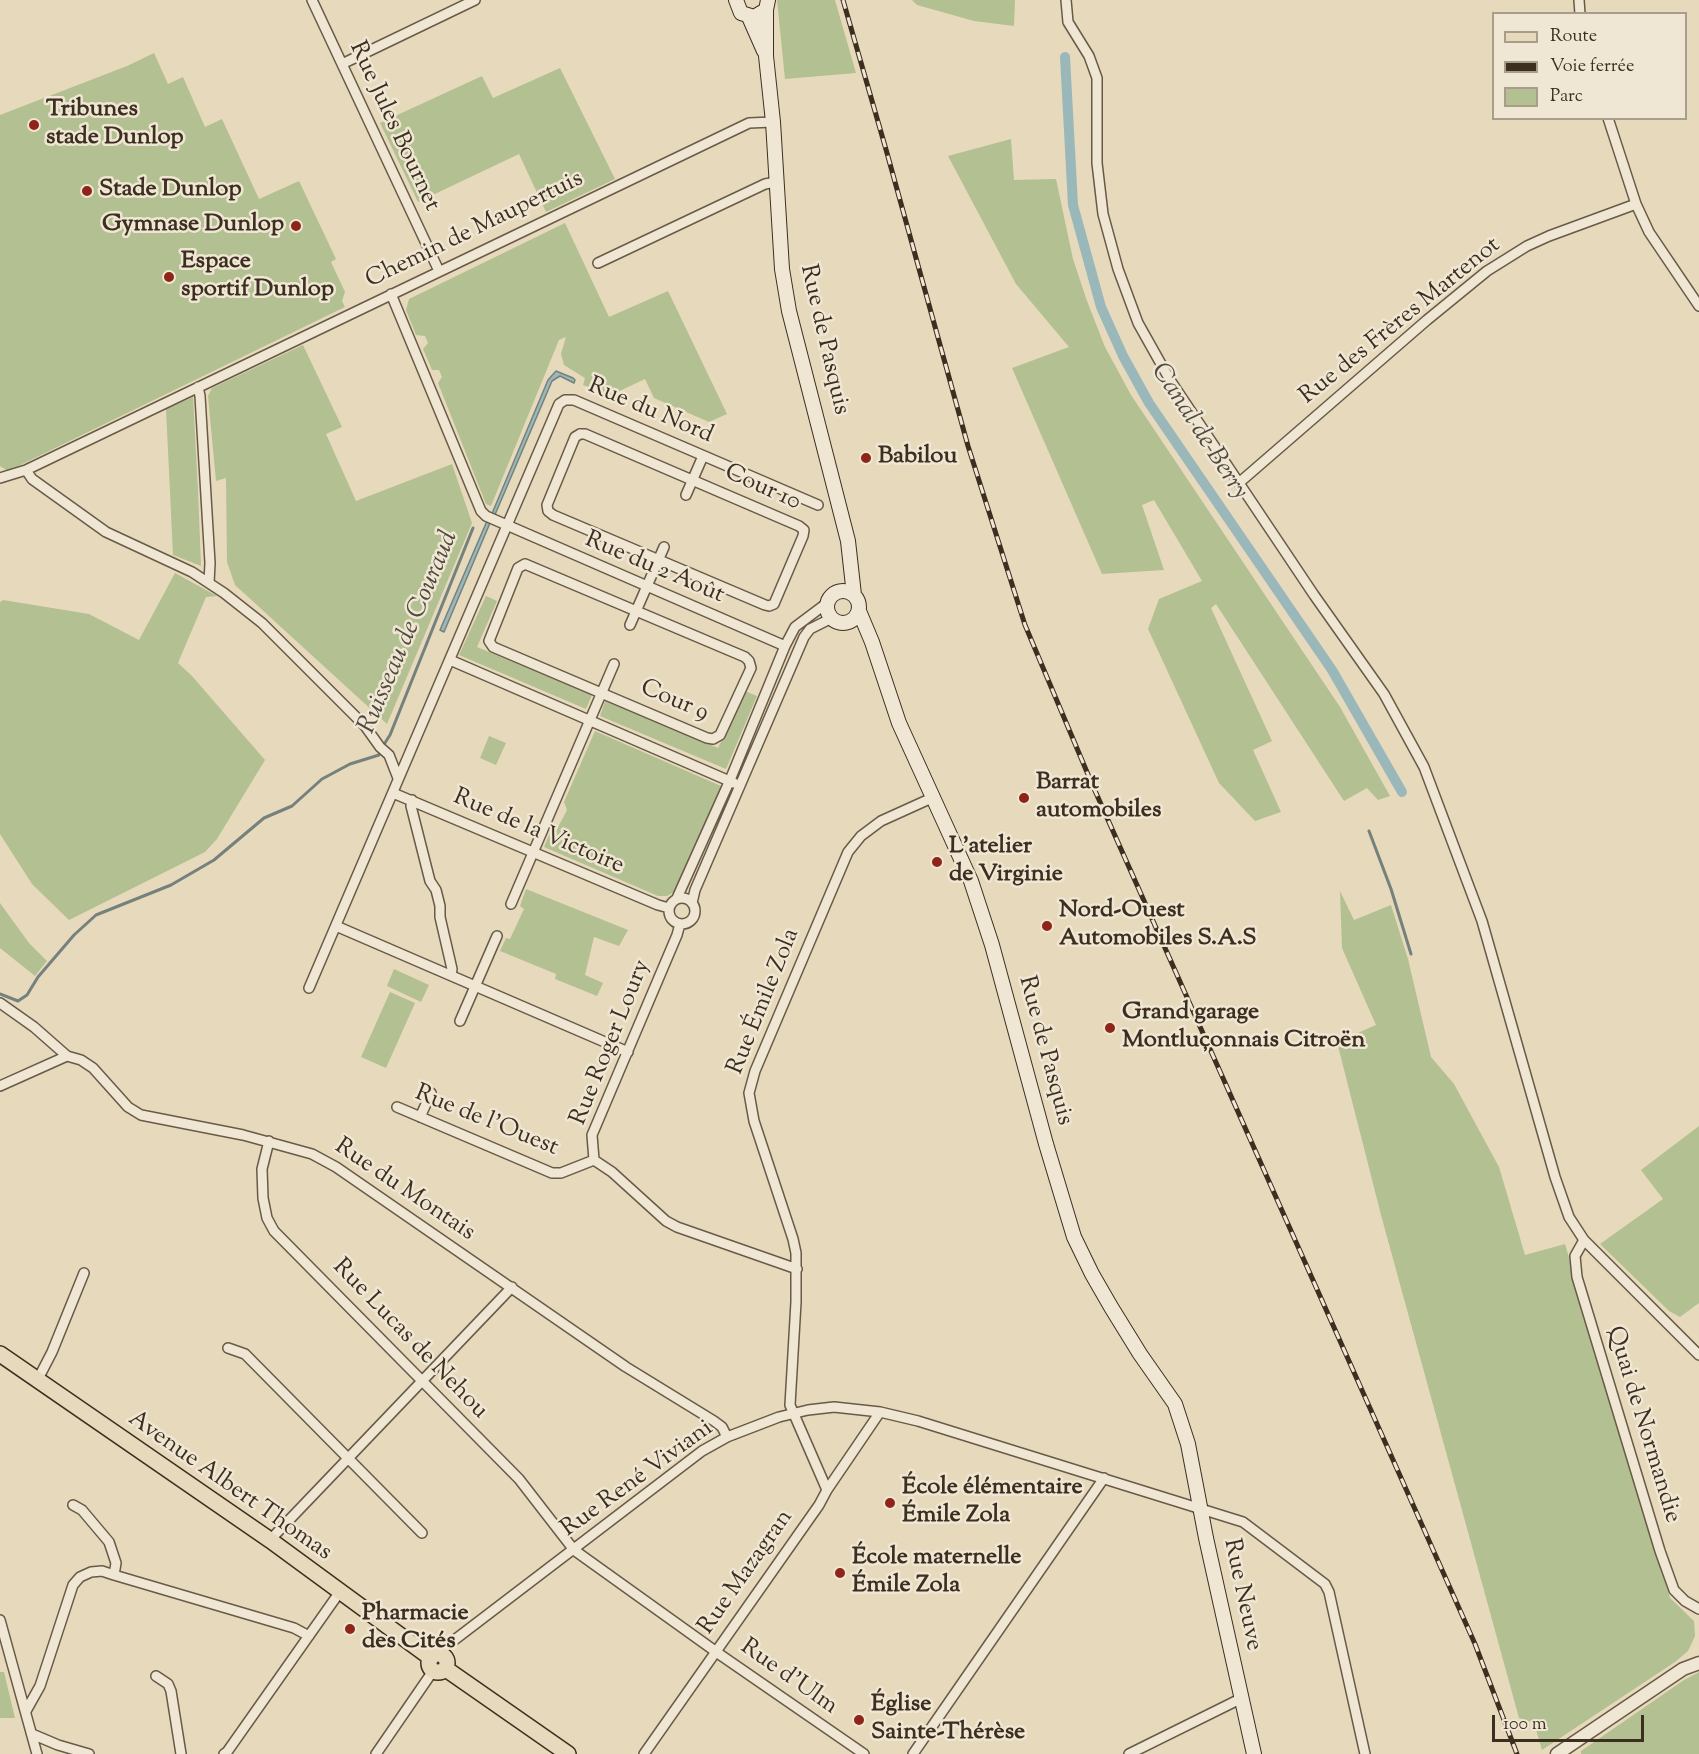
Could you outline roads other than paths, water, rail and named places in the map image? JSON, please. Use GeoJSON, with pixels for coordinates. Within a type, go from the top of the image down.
{"type":"FeatureCollection","features":[{"type":"Feature","properties":{"kind":"main road"},"geometry":{"type":"LineString","coordinates":[[732,1],[741,13],[749,17],[759,16],[767,5]]}},
{"type":"Feature","properties":{"kind":"main road","name":"Rue de Pasquis"},"geometry":{"type":"LineString","coordinates":[[767,5],[766,56],[773,122],[779,238],[789,311],[837,492],[851,560],[854,595]]}},
{"type":"Feature","properties":{"kind":"main road","name":"Rue de Pasquis"},"geometry":{"type":"LineString","coordinates":[[749,17],[766,56]]}},
{"type":"Feature","properties":{"kind":"main road"},"geometry":{"type":"LineString","coordinates":[[839,591],[849,592],[859,602],[859,611],[854,619],[839,620],[827,608],[827,603],[839,591],[851,560]]}},
{"type":"Feature","properties":{"kind":"main road","name":"Rue de Pasquis"},"geometry":{"type":"LineString","coordinates":[[859,611],[877,657],[898,723],[971,881],[990,937],[1064,1209],[1074,1237],[1111,1307],[1175,1404],[1188,1444]]}},
{"type":"Feature","properties":{"kind":"main road","name":"Rue de Pasquis"},"geometry":{"type":"LineString","coordinates":[[839,620],[866,640],[877,657]]}},
{"type":"Feature","properties":{"kind":"main road","name":"Avenue Albert Thomas"},"geometry":{"type":"LineString","coordinates":[[0,1354],[270,1540],[436,1663],[568,1754]]}},
{"type":"Feature","properties":{"kind":"main road","name":"Rue Neuve"},"geometry":{"type":"LineString","coordinates":[[1188,1444],[1240,1699],[1254,1754]]}},
{"type":"Feature","properties":{"kind":"street","name":"Rue Jules Bournet"},"geometry":{"type":"LineString","coordinates":[[312,0],[439,271]]}},
{"type":"Feature","properties":{"kind":"street"},"geometry":{"type":"LineString","coordinates":[[342,64],[475,0]]}},
{"type":"Feature","properties":{"kind":"street"},"geometry":{"type":"LineString","coordinates":[[1066,0],[1068,22],[1089,56],[1097,78],[1097,163],[1103,214],[1127,296],[1138,323],[1159,361],[1314,595],[1384,694],[1412,741],[1435,792],[1482,921],[1562,1201],[1569,1217],[1584,1240],[1699,1355]]}},
{"type":"Feature","properties":{"kind":"street"},"geometry":{"type":"LineString","coordinates":[[1609,120],[1636,204],[1649,232],[1699,306]]}},
{"type":"Feature","properties":{"kind":"street","name":"Chemin de Maupertuis"},"geometry":{"type":"LineString","coordinates":[[0,478],[26,470],[749,123],[773,122]]}},
{"type":"Feature","properties":{"kind":"street"},"geometry":{"type":"LineString","coordinates":[[598,263],[765,184],[776,182]]}},
{"type":"Feature","properties":{"kind":"street","name":"Rue des Frères Martenot"},"geometry":{"type":"LineString","coordinates":[[1240,482],[1418,328],[1488,271],[1527,246],[1548,236],[1636,204]]}},
{"type":"Feature","properties":{"kind":"street","name":"Rue du 2 Août"},"geometry":{"type":"LineString","coordinates":[[391,294],[481,511],[486,516],[785,646]]}},
{"type":"Feature","properties":{"kind":"street"},"geometry":{"type":"LineString","coordinates":[[198,387],[208,527],[209,584]]}},
{"type":"Feature","properties":{"kind":"street","name":"Rue du Nord"},"geometry":{"type":"LineString","coordinates":[[507,527],[559,404],[565,400],[574,400],[818,505]]}},
{"type":"Feature","properties":{"kind":"street","name":"Cour 10"},"geometry":{"type":"LineString","coordinates":[[585,434],[800,526],[804,530],[774,604],[769,606],[658,560],[548,511],[547,505],[576,437],[585,434]]}},
{"type":"Feature","properties":{"kind":"street"},"geometry":{"type":"LineString","coordinates":[[686,495],[704,456]]}},
{"type":"Feature","properties":{"kind":"street"},"geometry":{"type":"LineString","coordinates":[[26,470],[32,479],[106,532],[192,572],[270,631],[365,726],[383,749],[398,778]]}},
{"type":"Feature","properties":{"kind":"street"},"geometry":{"type":"LineString","coordinates":[[309,988],[507,527]]}},
{"type":"Feature","properties":{"kind":"street"},"geometry":{"type":"LineString","coordinates":[[630,625],[664,547]]}},
{"type":"Feature","properties":{"kind":"street","name":"Cour 9"},"geometry":{"type":"LineString","coordinates":[[525,564],[636,610],[745,657],[749,661],[751,668],[720,735],[713,739],[707,738],[490,644],[489,641],[518,568],[525,564]]}},
{"type":"Feature","properties":{"kind":"street"},"geometry":{"type":"LineString","coordinates":[[680,924],[670,917],[669,908],[677,898],[730,780],[785,646],[795,627],[827,603]]}},
{"type":"Feature","properties":{"kind":"street","name":"Rue Roger Loury"},"geometry":{"type":"LineString","coordinates":[[797,1269],[677,1227],[666,1221],[612,1172],[594,1160],[592,1135],[680,924],[692,919],[695,911],[692,903],[695,890],[804,638],[810,629],[839,620]]}},
{"type":"Feature","properties":{"kind":"street"},"geometry":{"type":"LineString","coordinates":[[450,660],[730,780],[739,786]]}},
{"type":"Feature","properties":{"kind":"street"},"geometry":{"type":"LineString","coordinates":[[511,904],[614,664]]}},
{"type":"Feature","properties":{"kind":"street","name":"Rue de la Victoire"},"geometry":{"type":"LineString","coordinates":[[393,793],[669,908]]}},
{"type":"Feature","properties":{"kind":"street","name":"Rue Émile Zola"},"geometry":{"type":"LineString","coordinates":[[793,1413],[790,1405],[797,1269],[793,1239],[754,1121],[749,1093],[754,1071],[848,852],[861,836],[881,821],[934,797]]}},
{"type":"Feature","properties":{"kind":"street"},"geometry":{"type":"LineString","coordinates":[[412,800],[411,806],[424,860],[440,906],[440,917],[452,969],[451,975]]}},
{"type":"Feature","properties":{"kind":"street"},"geometry":{"type":"LineString","coordinates":[[677,898],[685,898],[692,903]]}},
{"type":"Feature","properties":{"kind":"street"},"geometry":{"type":"LineString","coordinates":[[336,926],[628,1052]]}},
{"type":"Feature","properties":{"kind":"street"},"geometry":{"type":"LineString","coordinates":[[460,1021],[497,936]]}},
{"type":"Feature","properties":{"kind":"street","name":"Rue du Montais"},"geometry":{"type":"LineString","coordinates":[[0,1003],[34,1027],[67,1056],[81,1060],[93,1068],[128,1107],[141,1115],[269,1141],[312,1154],[328,1162],[626,1367],[714,1421],[722,1427],[727,1437]]}},
{"type":"Feature","properties":{"kind":"street"},"geometry":{"type":"LineString","coordinates":[[0,1086],[67,1056]]}},
{"type":"Feature","properties":{"kind":"street"},"geometry":{"type":"LineString","coordinates":[[420,1117],[431,1093]]}},
{"type":"Feature","properties":{"kind":"street","name":"Rue de l'Ouest"},"geometry":{"type":"LineString","coordinates":[[397,1107],[552,1173],[561,1173],[594,1160]]}},
{"type":"Feature","properties":{"kind":"street","name":"Rue Lucas de Nehou"},"geometry":{"type":"LineString","coordinates":[[269,1141],[262,1169],[263,1198],[267,1218],[274,1231],[519,1479],[574,1550]]}},
{"type":"Feature","properties":{"kind":"street","name":"Quai de Normandie"},"geometry":{"type":"LineString","coordinates":[[1584,1240],[1575,1256],[1577,1277],[1667,1572],[1678,1595],[1699,1609]]}},
{"type":"Feature","properties":{"kind":"street"},"geometry":{"type":"LineString","coordinates":[[37,1381],[52,1352],[84,1273]]}},
{"type":"Feature","properties":{"kind":"street"},"geometry":{"type":"LineString","coordinates":[[270,1540],[512,1287]]}},
{"type":"Feature","properties":{"kind":"street"},"geometry":{"type":"LineString","coordinates":[[228,1348],[245,1354],[422,1533]]}},
{"type":"Feature","properties":{"kind":"street","name":"Rue René Viviani"},"geometry":{"type":"LineString","coordinates":[[381,1751],[436,1663],[574,1550],[702,1451],[727,1437],[793,1413],[834,1407],[879,1412],[918,1421],[1243,1522],[1325,1584],[1329,1592],[1365,1754]]}},
{"type":"Feature","properties":{"kind":"street","name":"Rue Mazagran"},"geometry":{"type":"LineString","coordinates":[[644,1754],[819,1505],[879,1412]]}},
{"type":"Feature","properties":{"kind":"street"},"geometry":{"type":"LineString","coordinates":[[793,1413],[827,1490]]}},
{"type":"Feature","properties":{"kind":"street"},"geometry":{"type":"LineString","coordinates":[[913,1754],[1104,1478]]}},
{"type":"Feature","properties":{"kind":"street"},"geometry":{"type":"LineString","coordinates":[[73,1505],[82,1510],[109,1542],[116,1563],[114,1575]]}},
{"type":"Feature","properties":{"kind":"street","name":"Rue d'Ulm"},"geometry":{"type":"LineString","coordinates":[[574,1550],[864,1754]]}},
{"type":"Feature","properties":{"kind":"street"},"geometry":{"type":"LineString","coordinates":[[26,1711],[40,1686],[73,1585],[80,1577],[92,1572],[114,1575],[294,1628],[309,1636]]}},
{"type":"Feature","properties":{"kind":"street"},"geometry":{"type":"LineString","coordinates":[[224,1754],[339,1593]]}},
{"type":"Feature","properties":{"kind":"street"},"geometry":{"type":"LineString","coordinates":[[0,1620],[37,1754]]}},
{"type":"Feature","properties":{"kind":"street"},"geometry":{"type":"LineString","coordinates":[[1683,1670],[1699,1652]]}},
{"type":"Feature","properties":{"kind":"street"},"geometry":{"type":"LineString","coordinates":[[1557,1754],[1683,1670],[1699,1663]]}},
{"type":"Feature","properties":{"kind":"street"},"geometry":{"type":"LineString","coordinates":[[156,1676],[168,1684],[171,1691],[181,1754]]}},
{"type":"Feature","properties":{"kind":"street"},"geometry":{"type":"LineString","coordinates":[[1130,1754],[1240,1699]]}},
{"type":"Feature","properties":{"kind":"street"},"geometry":{"type":"LineString","coordinates":[[32,1734],[89,1754]]}},
{"type":"Feature","properties":{"kind":"water"},"geometry":{"type":"Polygon","coordinates":[[[556,371],[573,378],[574,383],[560,376],[552,381],[494,517],[491,516],[548,380],[556,371]]]}},
{"type":"Feature","properties":{"kind":"water"},"geometry":{"type":"Polygon","coordinates":[[[487,521],[490,523],[444,632],[440,630],[487,521]]]}},
{"type":"Feature","properties":{"kind":"waterway","name":"Canal de Berry"},"geometry":{"type":"LineString","coordinates":[[1065,57],[1073,205],[1101,307],[1123,356],[1149,403],[1332,670],[1402,792]]}},
{"type":"Feature","properties":{"kind":"waterway","name":"Ruisseau de Couraud"},"geometry":{"type":"LineString","coordinates":[[383,746],[390,735],[473,528]]}},
{"type":"Feature","properties":{"kind":"waterway","name":"Ruisseau de Couraud"},"geometry":{"type":"LineString","coordinates":[[0,994],[18,1001],[27,995],[38,977],[74,935],[96,915],[171,885],[214,860],[264,818],[292,806],[322,779],[350,764],[379,755],[380,752]]}},
{"type":"Feature","properties":{"kind":"waterway"},"geometry":{"type":"LineString","coordinates":[[1369,831],[1391,889],[1411,954]]}},
{"type":"Feature","properties":{"kind":"railway"},"geometry":{"type":"LineString","coordinates":[[843,0],[968,446],[1025,625],[1092,784],[1475,1644],[1517,1754]]}},
{"type":"Feature","properties":{"kind":"place","name":"Tribunes stade Dunlop"},"geometry":{"type":"Point","coordinates":[34,125]}},
{"type":"Feature","properties":{"kind":"place","name":"Stade Dunlop"},"geometry":{"type":"Point","coordinates":[87,191]}},
{"type":"Feature","properties":{"kind":"place","name":"Gymnase Dunlop"},"geometry":{"type":"Point","coordinates":[296,226]}},
{"type":"Feature","properties":{"kind":"place","name":"Espace sportif Dunlop"},"geometry":{"type":"Point","coordinates":[169,277]}},
{"type":"Feature","properties":{"kind":"place","name":"Babilou"},"geometry":{"type":"Point","coordinates":[866,458]}},
{"type":"Feature","properties":{"kind":"place","name":"Barrat automobiles"},"geometry":{"type":"Point","coordinates":[1024,798]}},
{"type":"Feature","properties":{"kind":"place","name":"L'atelier de Virginie"},"geometry":{"type":"Point","coordinates":[937,862]}},
{"type":"Feature","properties":{"kind":"place","name":"Nord-Ouest Automobiles S.A.S"},"geometry":{"type":"Point","coordinates":[1047,926]}},
{"type":"Feature","properties":{"kind":"place","name":"Grand garage Montluçonnais Citroën"},"geometry":{"type":"Point","coordinates":[1110,1028]}},
{"type":"Feature","properties":{"kind":"place","name":"École élémentaire Émile Zola"},"geometry":{"type":"Point","coordinates":[890,1503]}},
{"type":"Feature","properties":{"kind":"place","name":"École maternelle Émile Zola"},"geometry":{"type":"Point","coordinates":[840,1573]}},
{"type":"Feature","properties":{"kind":"place","name":"Pharmacie des Cités"},"geometry":{"type":"Point","coordinates":[350,1629]}},
{"type":"Feature","properties":{"kind":"place","name":"Église Sainte-Thérèse"},"geometry":{"type":"Point","coordinates":[859,1720]}}]}
